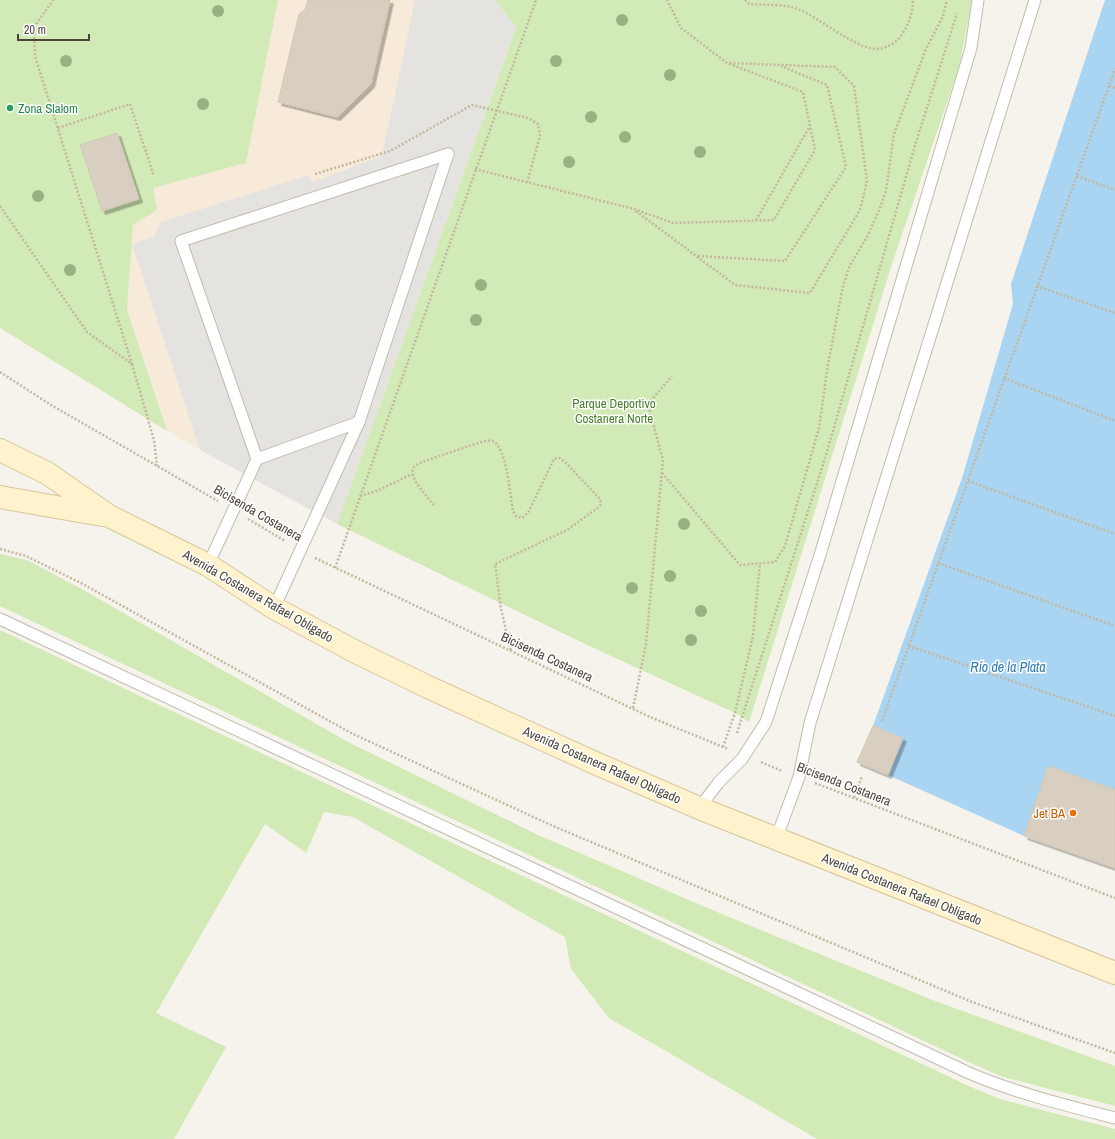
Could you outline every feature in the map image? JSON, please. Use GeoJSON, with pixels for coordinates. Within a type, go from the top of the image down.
{"type":"FeatureCollection","features":[{"type":"Feature","properties":{"kind":"main road","name":"Avenida Costanera Rafael Obligado"},"geometry":{"type":"LineString","coordinates":[[0,451],[47,473],[109,516],[208,565],[274,608],[354,651],[428,687],[595,763],[699,808],[1115,973]]}},
{"type":"Feature","properties":{"kind":"main road","name":"Avenida Costanera Rafael Obligado"},"geometry":{"type":"LineString","coordinates":[[0,497],[109,516]]}},
{"type":"Feature","properties":{"kind":"lane"},"geometry":{"type":"LineString","coordinates":[[699,808],[719,782],[744,756],[766,722],[820,554],[970,48],[978,0]]}},
{"type":"Feature","properties":{"kind":"lane"},"geometry":{"type":"LineString","coordinates":[[776,839],[799,777],[810,723],[1035,0]]}},
{"type":"Feature","properties":{"kind":"lane"},"geometry":{"type":"LineString","coordinates":[[208,565],[257,459],[181,242],[448,154],[359,422],[274,608]]}},
{"type":"Feature","properties":{"kind":"lane"},"geometry":{"type":"LineString","coordinates":[[257,459],[359,422]]}},
{"type":"Feature","properties":{"kind":"lane"},"geometry":{"type":"LineString","coordinates":[[0,619],[998,1086],[1029,1096],[1115,1118]]}},
{"type":"Feature","properties":{"kind":"path"},"geometry":{"type":"LineString","coordinates":[[53,0],[34,27],[35,56],[132,364],[154,440],[157,466]]}},
{"type":"Feature","properties":{"kind":"path"},"geometry":{"type":"LineString","coordinates":[[335,568],[536,0]]}},
{"type":"Feature","properties":{"kind":"path"},"geometry":{"type":"LineString","coordinates":[[475,169],[634,209],[673,223],[774,220],[815,150],[803,92],[727,63],[681,28],[667,0]]}},
{"type":"Feature","properties":{"kind":"path"},"geometry":{"type":"LineString","coordinates":[[745,0],[749,4],[796,8],[863,46],[877,49],[888,47],[898,40],[908,26],[912,15],[913,0]]}},
{"type":"Feature","properties":{"kind":"path"},"geometry":{"type":"LineString","coordinates":[[662,473],[740,564],[776,562],[785,546],[819,428],[827,370],[843,286],[850,265],[867,237],[880,208],[886,191],[894,134],[926,49],[943,16],[947,0]]}},
{"type":"Feature","properties":{"kind":"path"},"geometry":{"type":"LineString","coordinates":[[731,750],[826,455],[906,179],[958,7]]}},
{"type":"Feature","properties":{"kind":"path"},"geometry":{"type":"LineString","coordinates":[[634,209],[735,285],[810,293],[860,210],[867,181],[854,86],[835,67],[727,63]]}},
{"type":"Feature","properties":{"kind":"path"},"geometry":{"type":"LineString","coordinates":[[697,256],[785,261],[846,167],[827,85],[778,65]]}},
{"type":"Feature","properties":{"kind":"path"},"geometry":{"type":"LineString","coordinates":[[882,721],[1115,69]]}},
{"type":"Feature","properties":{"kind":"path"},"geometry":{"type":"LineString","coordinates":[[1109,86],[1115,88]]}},
{"type":"Feature","properties":{"kind":"path"},"geometry":{"type":"LineString","coordinates":[[58,128],[130,104],[154,176]]}},
{"type":"Feature","properties":{"kind":"path"},"geometry":{"type":"LineString","coordinates":[[756,221],[811,125]]}},
{"type":"Feature","properties":{"kind":"path"},"geometry":{"type":"LineString","coordinates":[[1077,176],[1115,190]]}},
{"type":"Feature","properties":{"kind":"path"},"geometry":{"type":"LineString","coordinates":[[0,206],[87,332],[132,364]]}},
{"type":"Feature","properties":{"kind":"path"},"geometry":{"type":"LineString","coordinates":[[1037,286],[1115,313]]}},
{"type":"Feature","properties":{"kind":"path","name":"Bicisenda Costanera"},"geometry":{"type":"LineString","coordinates":[[0,372],[51,405],[301,550],[335,568],[633,709],[744,756],[1115,898]]}},
{"type":"Feature","properties":{"kind":"path"},"geometry":{"type":"LineString","coordinates":[[633,709],[646,644],[663,460],[648,404],[672,376]]}},
{"type":"Feature","properties":{"kind":"path"},"geometry":{"type":"LineString","coordinates":[[1004,378],[1115,421]]}},
{"type":"Feature","properties":{"kind":"path"},"geometry":{"type":"LineString","coordinates":[[434,505],[415,481],[412,474],[414,467],[422,462],[484,441],[493,441],[499,446],[504,455],[513,511],[516,516],[522,518],[528,513],[554,459],[560,458],[566,463],[600,499],[601,504],[598,507],[567,530],[495,564],[501,609],[511,651]]}},
{"type":"Feature","properties":{"kind":"path"},"geometry":{"type":"LineString","coordinates":[[360,496],[379,490],[412,474]]}},
{"type":"Feature","properties":{"kind":"path"},"geometry":{"type":"LineString","coordinates":[[968,481],[1115,534]]}},
{"type":"Feature","properties":{"kind":"path"},"geometry":{"type":"LineString","coordinates":[[0,549],[26,556],[81,583],[351,733],[553,826],[972,1002],[1115,1052]]}},
{"type":"Feature","properties":{"kind":"path"},"geometry":{"type":"LineString","coordinates":[[723,747],[735,713],[753,636],[760,563]]}},
{"type":"Feature","properties":{"kind":"path"},"geometry":{"type":"LineString","coordinates":[[938,563],[1115,626]]}},
{"type":"Feature","properties":{"kind":"path"},"geometry":{"type":"LineString","coordinates":[[908,646],[1115,716]]}},
{"type":"Feature","properties":{"kind":"path"},"geometry":{"type":"LineString","coordinates":[[854,798],[862,776]]}},
{"type":"Feature","properties":{"kind":"shaded area"},"geometry":{"type":"Polygon","coordinates":[[[278,0],[495,0],[516,27],[337,524],[167,431],[127,310],[133,225],[157,210],[153,188],[246,163],[278,0]]]}},
{"type":"Feature","properties":{"kind":"shaded area"},"geometry":{"type":"Polygon","coordinates":[[[415,0],[495,0],[516,27],[337,524],[200,450],[132,244],[154,237],[161,222],[309,175],[313,182],[382,156],[415,0]]]}},
{"type":"Feature","properties":{"kind":"green space"},"geometry":{"type":"Polygon","coordinates":[[[0,0],[278,0],[246,163],[153,188],[157,210],[133,225],[127,310],[167,431],[0,328],[0,0]]]}},
{"type":"Feature","properties":{"kind":"green space","name":"Parque Deportivo Costanera Norte"},"geometry":{"type":"Polygon","coordinates":[[[495,0],[972,0],[959,67],[892,264],[749,722],[735,713],[583,643],[337,524],[516,28],[495,0]]]}},
{"type":"Feature","properties":{"kind":"green space"},"geometry":{"type":"Polygon","coordinates":[[[0,554],[27,560],[80,588],[348,742],[538,835],[724,915],[935,1001],[1115,1066],[1115,1106],[1003,1077],[973,1064],[0,606],[0,554]]]}},
{"type":"Feature","properties":{"kind":"green space"},"geometry":{"type":"Polygon","coordinates":[[[0,630],[973,1088],[1000,1099],[1115,1129],[1115,1139],[817,1139],[609,1018],[571,969],[565,937],[353,817],[324,812],[306,853],[265,824],[156,1013],[226,1047],[174,1139],[0,1139],[0,630]]]}},
{"type":"Feature","properties":{"kind":"water","name":"Río de la Plata"},"geometry":{"type":"Polygon","coordinates":[[[1105,0],[1115,0],[1115,790],[1048,766],[1024,836],[888,775],[903,738],[873,726],[962,478],[1013,304],[1011,284],[1105,0]]]}},
{"type":"Feature","properties":{"kind":"building"},"geometry":{"type":"Polygon","coordinates":[[[308,0],[390,0],[371,84],[337,117],[278,102],[299,14],[305,10],[308,0]]]}},
{"type":"Feature","properties":{"kind":"building"},"geometry":{"type":"Polygon","coordinates":[[[117,133],[139,199],[102,211],[80,145],[117,133]]]}},
{"type":"Feature","properties":{"kind":"building"},"geometry":{"type":"Polygon","coordinates":[[[873,726],[903,738],[888,775],[857,762],[873,726]]]}},
{"type":"Feature","properties":{"kind":"building","name":"Jet BA"},"geometry":{"type":"Polygon","coordinates":[[[1048,766],[1115,790],[1115,868],[1024,836],[1048,766]]]}},
{"type":"Feature","properties":{"kind":"place","name":"Zona Slalom"},"geometry":{"type":"Point","coordinates":[10,108]}},
{"type":"Feature","properties":{"kind":"place","name":"Jet BA"},"geometry":{"type":"Point","coordinates":[1073,813]}}]}
